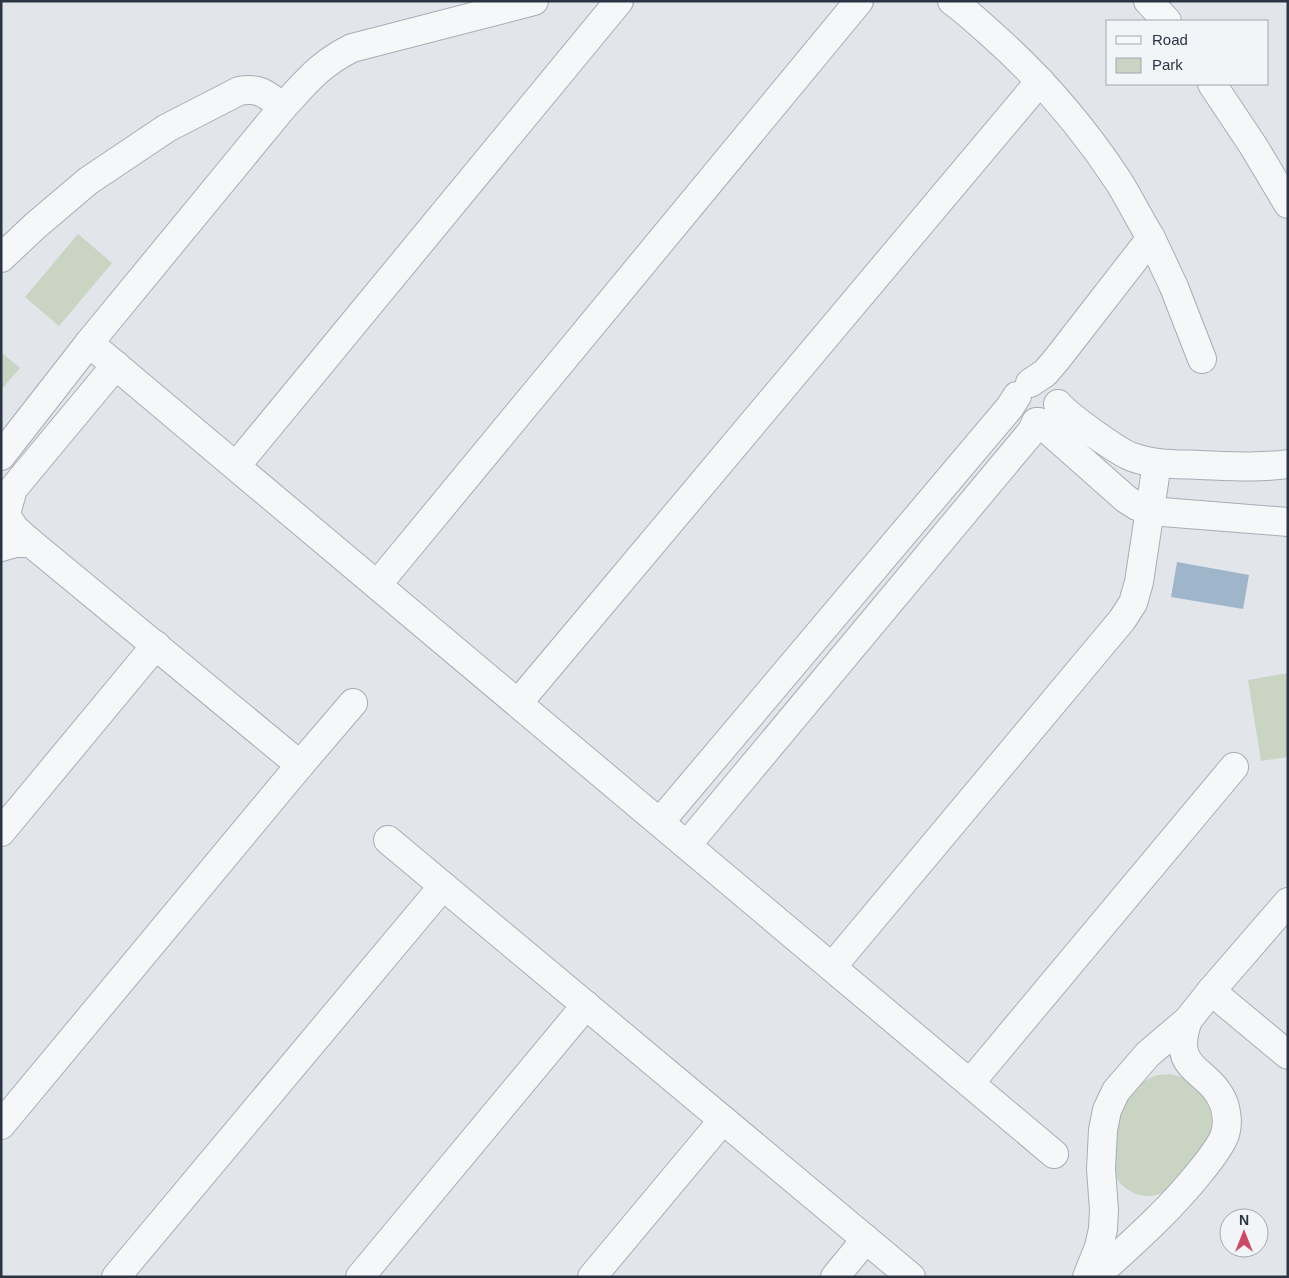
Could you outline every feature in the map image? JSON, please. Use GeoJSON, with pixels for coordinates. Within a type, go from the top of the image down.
{"type":"FeatureCollection","features":[{"type":"Feature","properties":{"kind":"street"},"geometry":{"type":"LineString","coordinates":[[1,456],[89,343],[283,107],[316,71],[334,57],[352,48],[534,1]]}},
{"type":"Feature","properties":{"kind":"street"},"geometry":{"type":"LineString","coordinates":[[236,466],[620,1]]}},
{"type":"Feature","properties":{"kind":"street"},"geometry":{"type":"LineString","coordinates":[[377,585],[859,1]]}},
{"type":"Feature","properties":{"kind":"street"},"geometry":{"type":"LineString","coordinates":[[952,1],[1007,48],[1040,80],[1080,129],[1118,182],[1151,238],[1174,287],[1202,359]]}},
{"type":"Feature","properties":{"kind":"street"},"geometry":{"type":"LineString","coordinates":[[1148,1],[1166,20]]}},
{"type":"Feature","properties":{"kind":"street"},"geometry":{"type":"LineString","coordinates":[[518,703],[1040,80]]}},
{"type":"Feature","properties":{"kind":"street"},"geometry":{"type":"LineString","coordinates":[[1213,85],[1254,147],[1288,204]]}},
{"type":"Feature","properties":{"kind":"street"},"geometry":{"type":"LineString","coordinates":[[1,258],[88,181],[167,128],[239,92],[249,89],[259,90],[283,107]]}},
{"type":"Feature","properties":{"kind":"street"},"geometry":{"type":"LineString","coordinates":[[660,822],[1024,389],[1045,374],[1151,238]]}},
{"type":"Feature","properties":{"kind":"street"},"geometry":{"type":"LineString","coordinates":[[89,343],[1054,1154]]}},
{"type":"Feature","properties":{"kind":"street"},"geometry":{"type":"LineString","coordinates":[[687,845],[1047,412],[1057,359]]}},
{"type":"Feature","properties":{"kind":"street"},"geometry":{"type":"LineString","coordinates":[[116,365],[13,488],[4,525],[15,543],[31,543],[300,765]]}},
{"type":"Feature","properties":{"kind":"street"},"geometry":{"type":"LineString","coordinates":[[1024,389],[1044,382],[1050,386],[1047,412],[1109,485],[1126,500],[1137,506],[1150,511],[1288,522]]}},
{"type":"Feature","properties":{"kind":"street"},"geometry":{"type":"LineString","coordinates":[[1024,389],[1018,410],[1026,420],[1047,412],[1066,412],[1130,457],[1157,463],[1274,466],[1288,464]]}},
{"type":"Feature","properties":{"kind":"street"},"geometry":{"type":"LineString","coordinates":[[1109,485],[1130,457]]}},
{"type":"Feature","properties":{"kind":"street"},"geometry":{"type":"LineString","coordinates":[[832,967],[1122,620],[1133,603],[1139,582],[1157,463]]}},
{"type":"Feature","properties":{"kind":"street"},"geometry":{"type":"LineString","coordinates":[[835,614],[862,636]]}},
{"type":"Feature","properties":{"kind":"street"},"geometry":{"type":"LineString","coordinates":[[1,832],[156,645]]}},
{"type":"Feature","properties":{"kind":"street"},"geometry":{"type":"LineString","coordinates":[[1,1125],[300,765],[353,704]]}},
{"type":"Feature","properties":{"kind":"street"},"geometry":{"type":"LineString","coordinates":[[970,1083],[1234,767]]}},
{"type":"Feature","properties":{"kind":"street"},"geometry":{"type":"LineString","coordinates":[[388,840],[911,1277]]}},
{"type":"Feature","properties":{"kind":"street"},"geometry":{"type":"LineString","coordinates":[[116,1277],[443,886]]}},
{"type":"Feature","properties":{"kind":"street"},"geometry":{"type":"LineString","coordinates":[[1087,1277],[1099,1246],[1104,1210],[1101,1170],[1102,1130],[1107,1110],[1116,1090],[1148,1054],[1188,1020],[1288,902]]}},
{"type":"Feature","properties":{"kind":"street"},"geometry":{"type":"LineString","coordinates":[[1211,991],[1288,1055]]}},
{"type":"Feature","properties":{"kind":"street"},"geometry":{"type":"LineString","coordinates":[[360,1277],[586,1005]]}},
{"type":"Feature","properties":{"kind":"street"},"geometry":{"type":"LineString","coordinates":[[1095,1277],[1184,1192],[1217,1150],[1224,1136],[1227,1122],[1224,1104],[1218,1093],[1189,1063],[1184,1054],[1183,1032],[1188,1020]]}},
{"type":"Feature","properties":{"kind":"street"},"geometry":{"type":"LineString","coordinates":[[592,1277],[723,1120]]}},
{"type":"Feature","properties":{"kind":"street"},"geometry":{"type":"LineString","coordinates":[[835,1277],[866,1239]]}},
{"type":"Feature","properties":{"kind":"green space"},"geometry":{"type":"Polygon","coordinates":[[[78,234],[112,263],[59,326],[25,297],[78,234]]]}},
{"type":"Feature","properties":{"kind":"green space"},"geometry":{"type":"Polygon","coordinates":[[[1,352],[20,368],[1,390],[1,352]]]}},
{"type":"Feature","properties":{"kind":"green space"},"geometry":{"type":"Polygon","coordinates":[[[1288,673],[1288,757],[1261,761],[1248,680],[1288,673]]]}},
{"type":"Feature","properties":{"kind":"green space"},"geometry":{"type":"Polygon","coordinates":[[[1170,1074],[1182,1077],[1196,1086],[1207,1102],[1212,1120],[1209,1138],[1205,1147],[1174,1185],[1157,1195],[1142,1195],[1128,1190],[1114,1173],[1112,1166],[1118,1116],[1128,1097],[1137,1087],[1154,1076],[1170,1074]]]}},
{"type":"Feature","properties":{"kind":"water"},"geometry":{"type":"Polygon","coordinates":[[[1177,562],[1249,575],[1243,609],[1171,597],[1177,562]]]}}]}
